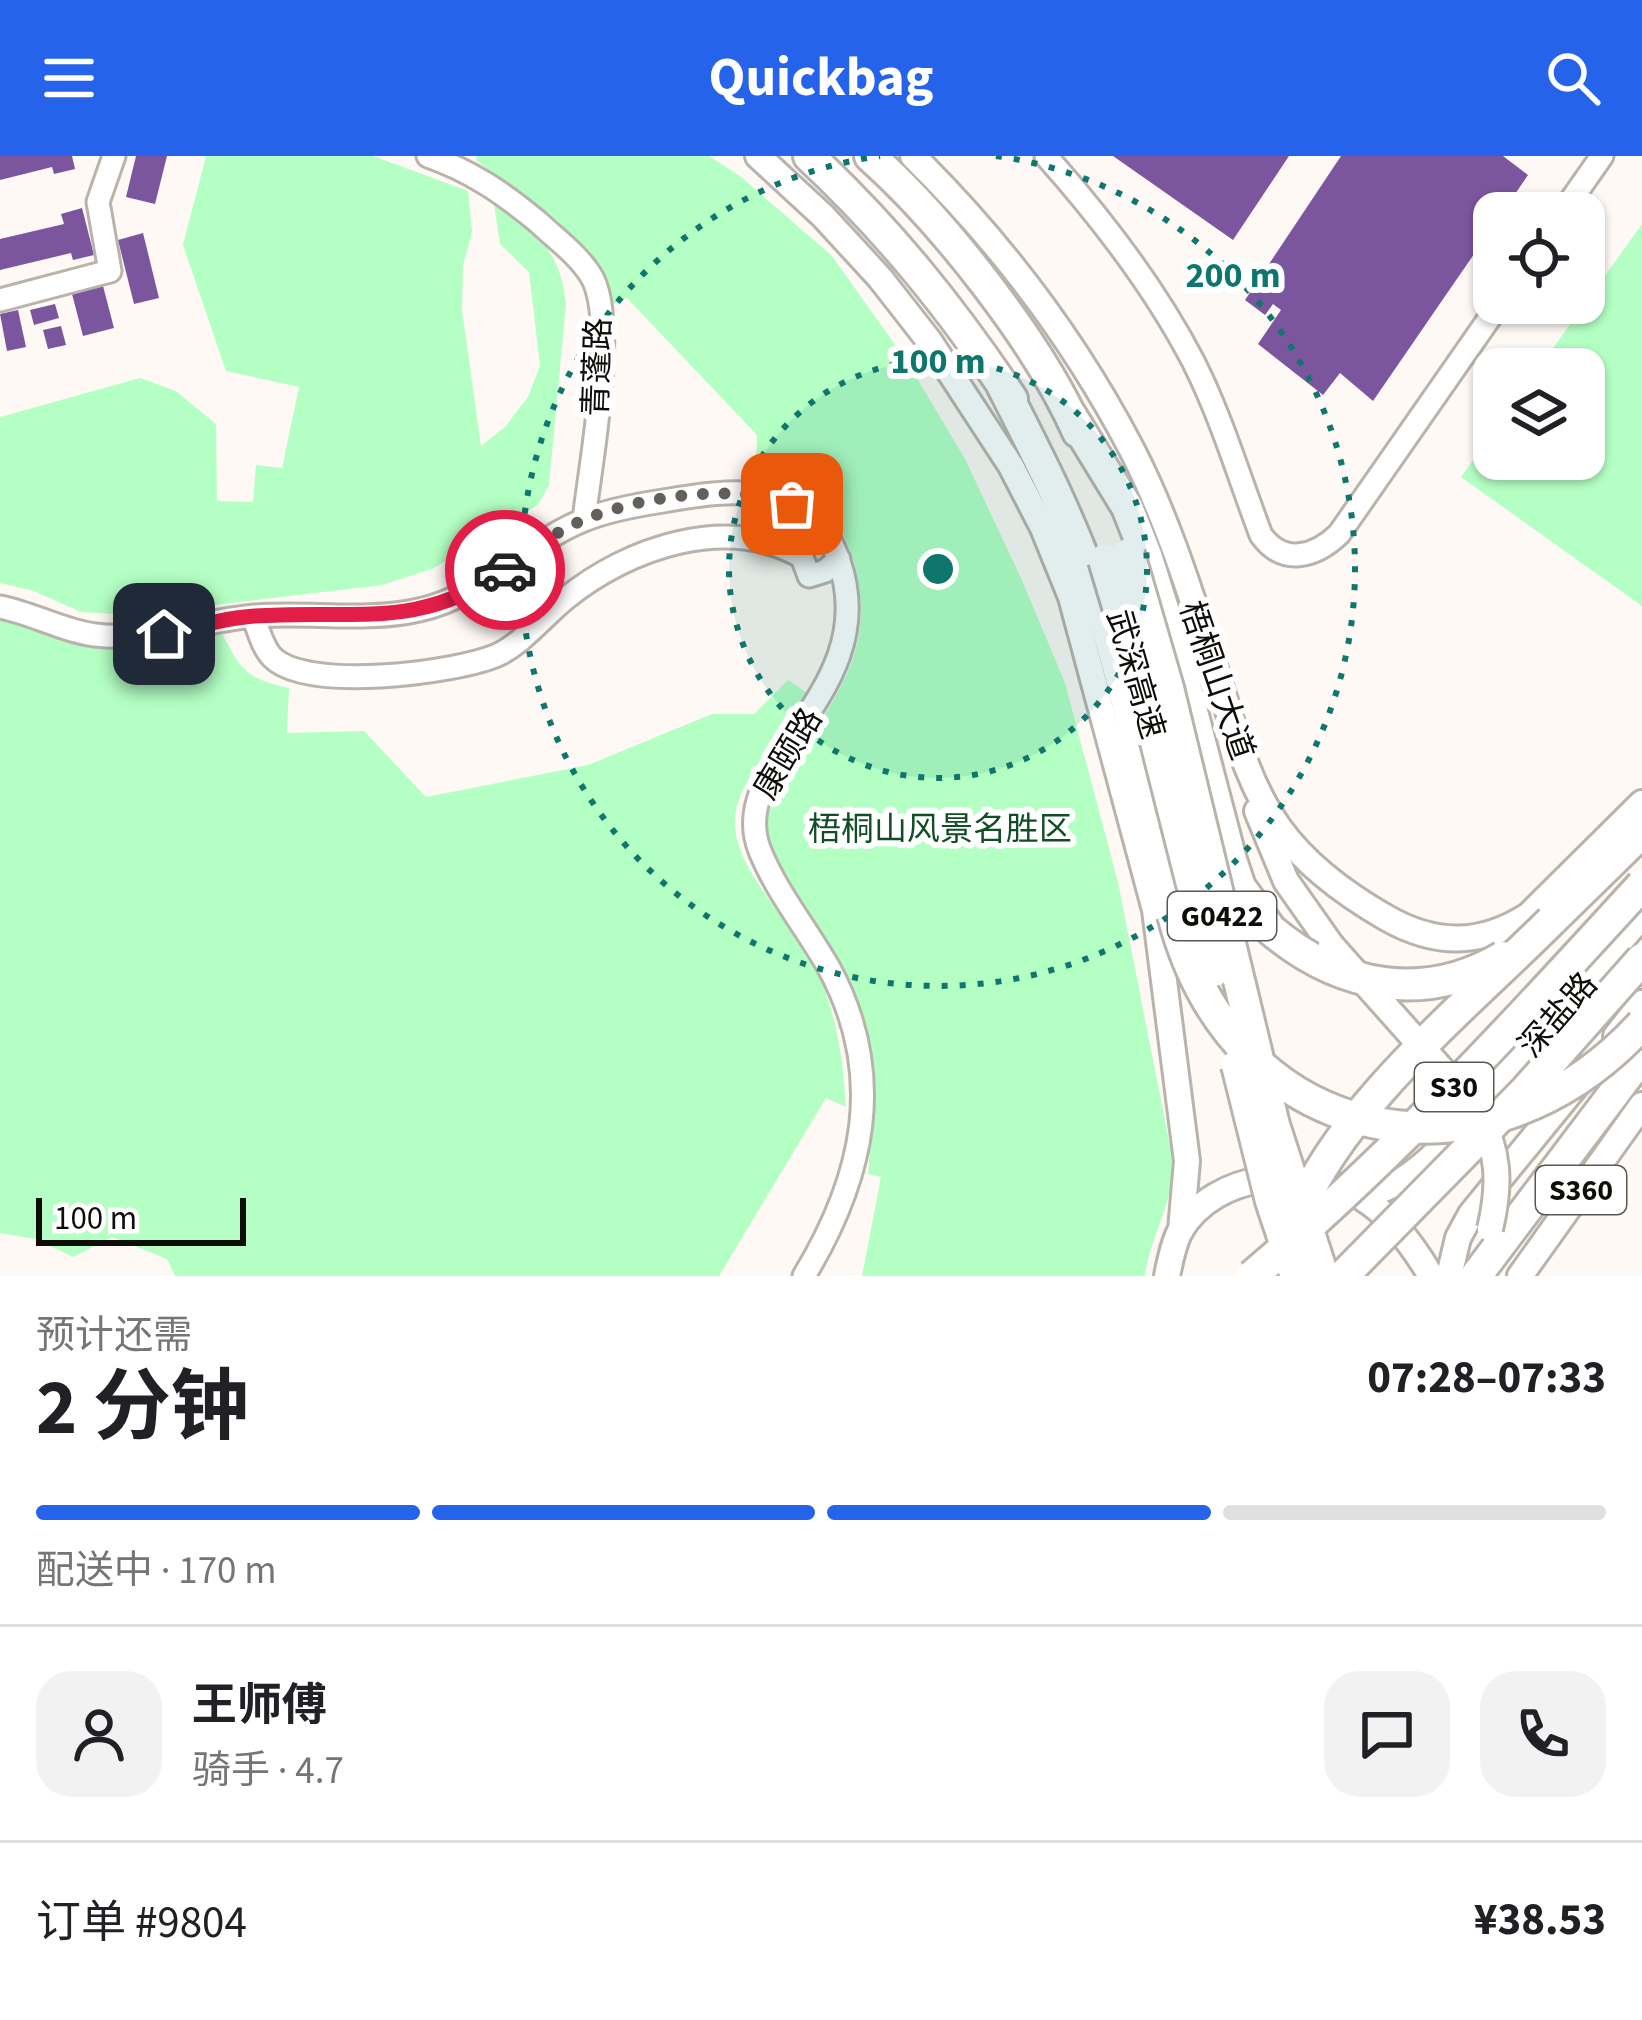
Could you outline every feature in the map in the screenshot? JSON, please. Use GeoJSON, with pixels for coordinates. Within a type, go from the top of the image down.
{"type":"FeatureCollection","features":[{"type":"Feature","properties":{"kind":"highway","name":"武深高速"},"geometry":{"type":"LineString","coordinates":[[809,156],[908,256],[952,310],[1116,557],[1147,704],[1271,1201],[1296,1276]]}},
{"type":"Feature","properties":{"kind":"highway","name":"武深高速"},"geometry":{"type":"LineString","coordinates":[[875,159],[946,236],[999,304],[1070,413],[1116,557],[1168,688],[1274,1125],[1323,1276]]}},
{"type":"Feature","properties":{"kind":"highway"},"geometry":{"type":"LineString","coordinates":[[1002,385],[1060,499],[1091,580],[1190,972],[1203,998],[1241,1048],[1308,1100],[1378,1124],[1443,1127],[1546,1101],[1602,1064],[1642,1024]]}},
{"type":"Feature","properties":{"kind":"highway"},"geometry":{"type":"LineString","coordinates":[[1070,413],[1127,507],[1175,646],[1240,886],[1271,930],[1318,964],[1348,977],[1383,985],[1440,984],[1488,966],[1551,921]]}},
{"type":"Feature","properties":{"kind":"highway"},"geometry":{"type":"LineString","coordinates":[[1280,1276],[1304,1202],[1348,1128],[1642,832]]}},
{"type":"Feature","properties":{"kind":"highway","name":"S30"},"geometry":{"type":"LineString","coordinates":[[1252,1276],[1378,1162],[1487,1054],[1642,885]]}},
{"type":"Feature","properties":{"kind":"highway","name":"S30"},"geometry":{"type":"LineString","coordinates":[[1343,1276],[1526,1090],[1642,959]]}},
{"type":"Feature","properties":{"kind":"highway"},"geometry":{"type":"LineString","coordinates":[[1476,1276],[1642,1056]]}},
{"type":"Feature","properties":{"kind":"main road"},"geometry":{"type":"LineString","coordinates":[[758,156],[823,216],[930,342],[1011,466],[1071,598],[1155,910],[1187,1161],[1180,1230],[1167,1276]]}},
{"type":"Feature","properties":{"kind":"main road","name":"梧桐山大道"},"geometry":{"type":"LineString","coordinates":[[913,156],[1006,256],[1096,385],[1134,453],[1173,548],[1235,733],[1266,806],[1299,851],[1374,911],[1426,936],[1450,940],[1495,934],[1529,915],[1642,803]]}},
{"type":"Feature","properties":{"kind":"main road"},"geometry":{"type":"LineString","coordinates":[[1235,733],[1272,855],[1300,904],[1460,1086],[1489,1131],[1498,1168],[1496,1206],[1490,1229],[1460,1276]]}},
{"type":"Feature","properties":{"kind":"main road","name":"深盐路"},"geometry":{"type":"LineString","coordinates":[[1361,1197],[1387,1190],[1416,1173],[1439,1150],[1642,916]]}},
{"type":"Feature","properties":{"kind":"main road","name":"深盐路"},"geometry":{"type":"LineString","coordinates":[[1449,1276],[1457,1238],[1471,1214],[1642,1003]]}},
{"type":"Feature","properties":{"kind":"main road","name":"S360"},"geometry":{"type":"LineString","coordinates":[[1520,1276],[1642,1105]]}},
{"type":"Feature","properties":{"kind":"main road"},"geometry":{"type":"LineString","coordinates":[[1180,1230],[1201,1207],[1249,1182],[1304,1178],[1361,1197],[1388,1220],[1430,1276]]}},
{"type":"Feature","properties":{"kind":"street"},"geometry":{"type":"LineString","coordinates":[[0,300],[110,271],[98,202],[114,156]]}},
{"type":"Feature","properties":{"kind":"street","name":"青蓬路"},"geometry":{"type":"LineString","coordinates":[[428,156],[471,173],[501,192],[592,276],[604,341],[584,520]]}},
{"type":"Feature","properties":{"kind":"street"},"geometry":{"type":"LineString","coordinates":[[1046,156],[1134,265],[1169,317],[1213,407],[1261,535],[1270,548],[1286,555],[1323,549],[1339,534],[1485,324]]}},
{"type":"Feature","properties":{"kind":"street"},"geometry":{"type":"LineString","coordinates":[[1577,192],[1602,156]]}},
{"type":"Feature","properties":{"kind":"street","name":"康颐路"},"geometry":{"type":"LineString","coordinates":[[0,607],[90,635],[125,637],[253,616],[376,616],[469,594],[539,544],[584,520],[710,492],[755,494],[804,509],[818,523],[838,559],[848,620],[840,656],[822,694],[768,776],[752,821],[770,873],[832,975],[847,1012],[860,1070],[861,1129],[851,1181],[831,1232],[804,1276]]}},
{"type":"Feature","properties":{"kind":"street"},"geometry":{"type":"LineString","coordinates":[[253,616],[272,657],[292,670],[332,676],[421,675],[498,656],[570,594],[632,559],[676,543],[725,534],[777,542],[802,557],[809,575],[825,571],[838,559]]}},
{"type":"Feature","properties":{"kind":"green space"},"geometry":{"type":"Polygon","coordinates":[[[206,156],[373,156],[468,191],[472,232],[463,265],[462,310],[481,446],[505,427],[528,397],[540,366],[529,272],[500,244],[494,204],[534,233],[559,270],[566,304],[549,485],[538,505],[434,568],[382,585],[132,615],[81,612],[34,591],[0,583],[0,417],[140,378],[176,391],[216,424],[217,501],[253,502],[256,465],[282,468],[299,387],[226,371],[183,245],[206,156]]]}},
{"type":"Feature","properties":{"kind":"green space","name":"梧桐山风景名胜区"},"geometry":{"type":"Polygon","coordinates":[[[477,156],[709,156],[740,176],[832,256],[908,363],[965,459],[1065,683],[1118,882],[1173,1161],[1169,1194],[1145,1276],[862,1276],[881,1177],[868,1174],[872,1097],[863,1021],[838,958],[772,855],[767,820],[773,794],[829,709],[857,643],[860,594],[849,546],[831,516],[807,493],[756,469],[757,435],[627,298],[601,309],[589,260],[566,230],[476,160],[477,156]]]}},
{"type":"Feature","properties":{"kind":"green space"},"geometry":{"type":"Polygon","coordinates":[[[1642,224],[1642,606],[1461,477],[1473,460],[1473,480],[1605,480],[1605,348],[1553,348],[1570,324],[1605,324],[1605,276],[1642,224]]]}},
{"type":"Feature","properties":{"kind":"green space"},"geometry":{"type":"Polygon","coordinates":[[[0,620],[93,646],[130,650],[221,631],[246,670],[289,688],[287,733],[364,731],[426,797],[588,765],[712,714],[754,714],[788,680],[809,694],[748,781],[736,810],[735,830],[750,870],[822,981],[837,1034],[846,1107],[826,1098],[719,1276],[175,1276],[167,1259],[112,1237],[73,1257],[36,1239],[0,1233],[0,620]]]}},
{"type":"Feature","properties":{"kind":"building"},"geometry":{"type":"Polygon","coordinates":[[[0,156],[72,156],[75,169],[54,174],[52,167],[0,180],[0,156]]]}},
{"type":"Feature","properties":{"kind":"building"},"geometry":{"type":"Polygon","coordinates":[[[136,156],[167,156],[155,204],[126,197],[136,156]]]}},
{"type":"Feature","properties":{"kind":"building"},"geometry":{"type":"Polygon","coordinates":[[[1113,156],[1289,156],[1233,240],[1113,156]]]}},
{"type":"Feature","properties":{"kind":"building"},"geometry":{"type":"Polygon","coordinates":[[[1341,156],[1503,156],[1528,175],[1516,192],[1473,192],[1473,256],[1373,401],[1340,373],[1323,395],[1258,344],[1281,310],[1273,304],[1265,315],[1245,300],[1341,156]]]}},
{"type":"Feature","properties":{"kind":"building"},"geometry":{"type":"Polygon","coordinates":[[[82,208],[94,255],[73,260],[71,253],[0,270],[0,239],[64,224],[61,214],[82,208]]]}},
{"type":"Feature","properties":{"kind":"building"},"geometry":{"type":"Polygon","coordinates":[[[143,233],[159,298],[134,304],[118,240],[143,233]]]}},
{"type":"Feature","properties":{"kind":"building"},"geometry":{"type":"Polygon","coordinates":[[[103,286],[114,328],[83,336],[72,294],[103,286]]]}},
{"type":"Feature","properties":{"kind":"building"},"geometry":{"type":"Polygon","coordinates":[[[55,304],[59,318],[34,325],[30,310],[55,304]]]}},
{"type":"Feature","properties":{"kind":"building"},"geometry":{"type":"Polygon","coordinates":[[[18,310],[26,347],[7,351],[0,314],[18,310]]]}},
{"type":"Feature","properties":{"kind":"building"},"geometry":{"type":"Polygon","coordinates":[[[61,326],[66,345],[48,349],[43,330],[61,326]]]}},
{"type":"Feature","properties":{"kind":"way so far"},"geometry":{"type":"LineString","coordinates":[[505,570],[539,544],[584,520],[652,503],[733,491],[792,504]]}},
{"type":"Feature","properties":{"kind":"route"},"geometry":{"type":"LineString","coordinates":[[164,634],[253,616],[376,616],[416,611],[469,594],[505,570]]}}]}
